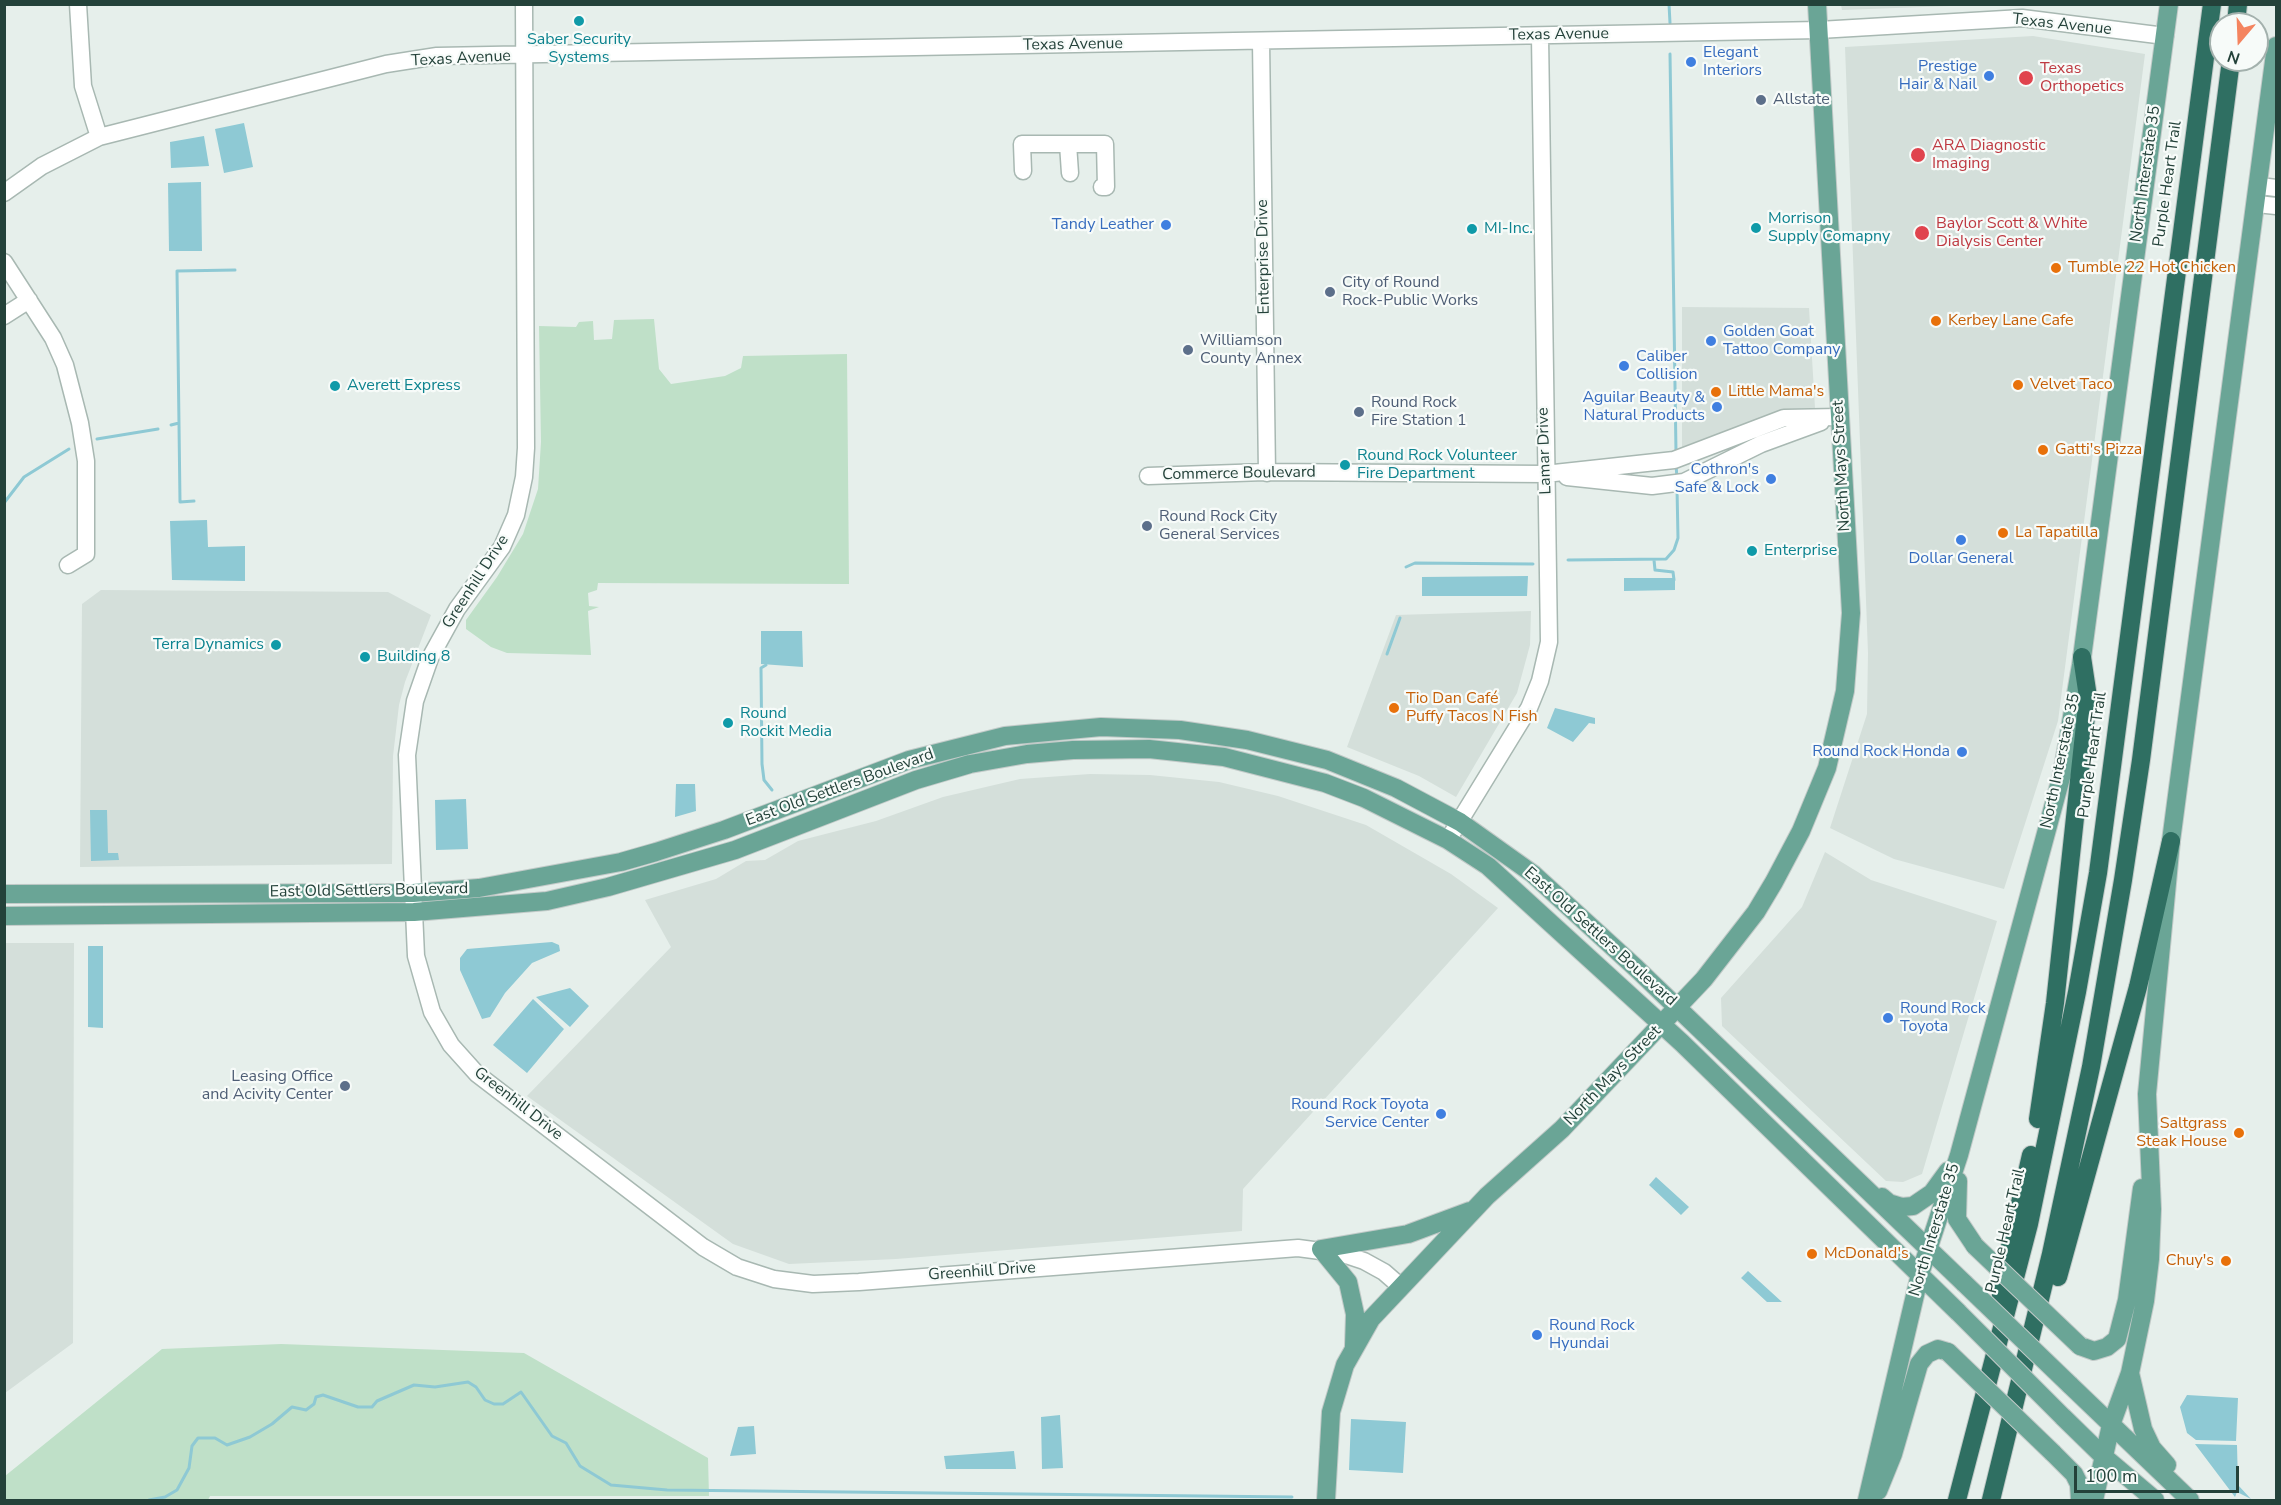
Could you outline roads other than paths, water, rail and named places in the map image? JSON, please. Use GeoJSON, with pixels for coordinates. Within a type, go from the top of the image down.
{"type":"FeatureCollection","features":[{"type":"Feature","properties":{"kind":"highway","name":"Purple Heart Trail"},"geometry":{"type":"LineString","coordinates":[[1957,1500],[2029,1224],[2077,992],[2098,873],[2212,4]]}},
{"type":"Feature","properties":{"kind":"highway"},"geometry":{"type":"LineString","coordinates":[[1991,1500],[2051,1254],[2091,1067],[2123,880],[2141,760],[2229,72]]}},
{"type":"Feature","properties":{"kind":"highway"},"geometry":{"type":"LineString","coordinates":[[2001,1338],[2001,1286],[2036,1134],[2049,1054],[2088,697],[2082,657]]}},
{"type":"Feature","properties":{"kind":"highway"},"geometry":{"type":"LineString","coordinates":[[1999,1468],[2061,1265],[2138,987],[2171,841]]}},
{"type":"Feature","properties":{"kind":"main road","name":"North Mays Street"},"geometry":{"type":"LineString","coordinates":[[1327,1499],[1331,1412],[1345,1365],[1371,1318],[1477,1209],[1562,1129],[1678,1008],[1730,947],[1774,882],[1801,831],[1836,739],[1845,691],[1851,636],[1817,4]]}},
{"type":"Feature","properties":{"kind":"main road","name":"North Interstate 35"},"geometry":{"type":"LineString","coordinates":[[1867,1500],[1920,1274],[1959,1155],[2062,774],[2082,657],[2169,4]]}},
{"type":"Feature","properties":{"kind":"main road"},"geometry":{"type":"LineString","coordinates":[[2094,1500],[2111,1425],[2130,1373],[2150,1260],[2152,1209],[2147,1147],[2147,1094],[2171,841],[2257,204],[2268,187],[2277,46]]}},
{"type":"Feature","properties":{"kind":"main road","name":"East Old Settlers Boulevard"},"geometry":{"type":"LineString","coordinates":[[4,894],[413,892],[479,888],[621,862],[724,830],[909,760],[1005,736],[1101,727],[1200,732],[1246,740],[1327,760],[1396,788],[1460,822],[1533,874],[1678,1008],[2191,1500]]}},
{"type":"Feature","properties":{"kind":"main road","name":"East Old Settlers Boulevard"},"geometry":{"type":"LineString","coordinates":[[4,916],[414,912],[547,901],[608,887],[735,850],[916,780],[970,764],[1027,754],[1073,750],[1178,751],[1270,767],[1364,798],[1448,840],[1488,866],[1662,1025],[1920,1274],[2104,1457],[2155,1500]]}},
{"type":"Feature","properties":{"kind":"main road"},"geometry":{"type":"LineString","coordinates":[[1959,1155],[1957,1219],[1975,1246],[2080,1346],[2094,1350],[2107,1347],[2117,1339],[2123,1322],[2147,1147]]}},
{"type":"Feature","properties":{"kind":"main road"},"geometry":{"type":"LineString","coordinates":[[1838,1162],[1889,1203],[1902,1207],[1913,1206],[1932,1193],[1959,1155]]}},
{"type":"Feature","properties":{"kind":"main road"},"geometry":{"type":"LineString","coordinates":[[1354,1348],[1355,1314],[1348,1282],[1321,1249],[1408,1234],[1477,1209]]}},
{"type":"Feature","properties":{"kind":"main road"},"geometry":{"type":"LineString","coordinates":[[1874,1500],[1893,1454],[1918,1364],[1927,1354],[1938,1349],[1948,1352],[2074,1474],[2079,1484],[2080,1500]]}},
{"type":"Feature","properties":{"kind":"main road"},"geometry":{"type":"LineString","coordinates":[[2130,1373],[2139,1416],[2152,1448],[2173,1472],[2191,1500]]}},
{"type":"Feature","properties":{"kind":"street"},"geometry":{"type":"LineString","coordinates":[[78,4],[83,86],[99,137]]}},
{"type":"Feature","properties":{"kind":"street","name":"Greenhill Drive"},"geometry":{"type":"LineString","coordinates":[[524,4],[526,448],[524,477],[516,514],[502,547],[442,635],[427,666],[415,701],[406,755],[416,957],[425,994],[441,1028],[470,1067],[703,1247],[719,1258],[755,1274],[793,1283],[823,1284],[1298,1248],[1321,1249],[1364,1261],[1384,1272],[1400,1286]]}},
{"type":"Feature","properties":{"kind":"street","name":"Texas Avenue"},"geometry":{"type":"LineString","coordinates":[[4,193],[42,166],[99,137],[386,64],[437,56],[1819,30],[2022,18],[2165,36]]}},
{"type":"Feature","properties":{"kind":"street","name":"Lamar Drive"},"geometry":{"type":"LineString","coordinates":[[1448,840],[1529,708],[1546,662],[1549,642],[1539,36]]}},
{"type":"Feature","properties":{"kind":"street","name":"Enterprise Drive"},"geometry":{"type":"LineString","coordinates":[[1261,41],[1267,473]]}},
{"type":"Feature","properties":{"kind":"street"},"geometry":{"type":"LineString","coordinates":[[1023,171],[1022,144],[1105,144],[1106,187],[1102,187]]}},
{"type":"Feature","properties":{"kind":"street"},"geometry":{"type":"LineString","coordinates":[[1068,144],[1070,173]]}},
{"type":"Feature","properties":{"kind":"street"},"geometry":{"type":"LineString","coordinates":[[2257,204],[2277,206]]}},
{"type":"Feature","properties":{"kind":"street"},"geometry":{"type":"LineString","coordinates":[[4,262],[52,338],[65,365],[82,432],[86,461],[86,554],[68,565]]}},
{"type":"Feature","properties":{"kind":"street"},"geometry":{"type":"LineString","coordinates":[[4,316],[29,300]]}},
{"type":"Feature","properties":{"kind":"street","name":"Commerce Boulevard"},"geometry":{"type":"LineString","coordinates":[[1149,476],[1267,473],[1545,474],[1674,460],[1784,418],[1839,417]]}},
{"type":"Feature","properties":{"kind":"street","name":"Commerce Boulevard"},"geometry":{"type":"LineString","coordinates":[[1545,474],[1632,485],[1684,482],[1780,436],[1839,417]]}},
{"type":"Feature","properties":{"kind":"water"},"geometry":{"type":"Polygon","coordinates":[[[244,123],[253,167],[224,173],[215,129],[244,123]]]}},
{"type":"Feature","properties":{"kind":"water"},"geometry":{"type":"Polygon","coordinates":[[[204,136],[209,166],[171,168],[170,142],[204,136]]]}},
{"type":"Feature","properties":{"kind":"water"},"geometry":{"type":"Polygon","coordinates":[[[201,182],[202,251],[169,251],[168,183],[201,182]]]}},
{"type":"Feature","properties":{"kind":"water"},"geometry":{"type":"Polygon","coordinates":[[[207,520],[208,547],[245,546],[245,581],[172,580],[170,521],[207,520]]]}},
{"type":"Feature","properties":{"kind":"water"},"geometry":{"type":"Polygon","coordinates":[[[1528,576],[1527,596],[1422,596],[1422,577],[1528,576]]]}},
{"type":"Feature","properties":{"kind":"water"},"geometry":{"type":"Polygon","coordinates":[[[1624,578],[1675,578],[1675,590],[1624,591],[1624,578]]]}},
{"type":"Feature","properties":{"kind":"water"},"geometry":{"type":"Polygon","coordinates":[[[761,631],[802,631],[803,667],[761,664],[761,631]]]}},
{"type":"Feature","properties":{"kind":"water"},"geometry":{"type":"Polygon","coordinates":[[[1555,708],[1595,718],[1595,724],[1589,723],[1573,742],[1547,728],[1555,708]]]}},
{"type":"Feature","properties":{"kind":"water"},"geometry":{"type":"Polygon","coordinates":[[[676,784],[695,784],[696,811],[675,817],[676,784]]]}},
{"type":"Feature","properties":{"kind":"water"},"geometry":{"type":"Polygon","coordinates":[[[466,799],[468,849],[436,850],[435,800],[466,799]]]}},
{"type":"Feature","properties":{"kind":"water"},"geometry":{"type":"Polygon","coordinates":[[[90,810],[107,810],[108,853],[118,853],[119,860],[91,861],[90,810]]]}},
{"type":"Feature","properties":{"kind":"water"},"geometry":{"type":"Polygon","coordinates":[[[552,942],[559,945],[560,951],[532,963],[505,993],[490,1017],[482,1019],[460,970],[460,958],[467,949],[552,942]]]}},
{"type":"Feature","properties":{"kind":"water"},"geometry":{"type":"Polygon","coordinates":[[[88,946],[103,946],[103,1028],[88,1027],[88,946]]]}},
{"type":"Feature","properties":{"kind":"water"},"geometry":{"type":"Polygon","coordinates":[[[570,988],[589,1006],[570,1027],[536,997],[570,988]]]}},
{"type":"Feature","properties":{"kind":"water"},"geometry":{"type":"Polygon","coordinates":[[[533,999],[564,1029],[527,1073],[493,1045],[533,999]]]}},
{"type":"Feature","properties":{"kind":"water"},"geometry":{"type":"Polygon","coordinates":[[[1656,1177],[1689,1207],[1681,1215],[1649,1185],[1656,1177]]]}},
{"type":"Feature","properties":{"kind":"water"},"geometry":{"type":"Polygon","coordinates":[[[1748,1271],[1782,1302],[1767,1302],[1741,1278],[1748,1271]]]}},
{"type":"Feature","properties":{"kind":"water"},"geometry":{"type":"Polygon","coordinates":[[[2187,1395],[2238,1398],[2236,1441],[2196,1440],[2187,1433],[2180,1407],[2187,1395]]]}},
{"type":"Feature","properties":{"kind":"water"},"geometry":{"type":"Polygon","coordinates":[[[1060,1415],[1063,1468],[1042,1469],[1041,1417],[1060,1415]]]}},
{"type":"Feature","properties":{"kind":"water"},"geometry":{"type":"Polygon","coordinates":[[[1351,1419],[1406,1422],[1403,1473],[1349,1470],[1351,1419]]]}},
{"type":"Feature","properties":{"kind":"water"},"geometry":{"type":"Polygon","coordinates":[[[754,1426],[756,1454],[730,1456],[738,1427],[754,1426]]]}},
{"type":"Feature","properties":{"kind":"water"},"geometry":{"type":"Polygon","coordinates":[[[2195,1444],[2237,1445],[2238,1485],[2251,1499],[2237,1492],[2235,1497],[2195,1444]]]}},
{"type":"Feature","properties":{"kind":"water"},"geometry":{"type":"Polygon","coordinates":[[[1014,1451],[1016,1469],[946,1469],[944,1456],[1014,1451]]]}},
{"type":"Feature","properties":{"kind":"waterway"},"geometry":{"type":"LineString","coordinates":[[1669,4],[1670,23]]}},
{"type":"Feature","properties":{"kind":"waterway"},"geometry":{"type":"LineString","coordinates":[[1670,54],[1676,452]]}},
{"type":"Feature","properties":{"kind":"waterway"},"geometry":{"type":"LineString","coordinates":[[194,501],[180,502],[177,271],[235,270]]}},
{"type":"Feature","properties":{"kind":"waterway"},"geometry":{"type":"LineString","coordinates":[[171,425],[179,423]]}},
{"type":"Feature","properties":{"kind":"waterway"},"geometry":{"type":"LineString","coordinates":[[97,439],[158,429]]}},
{"type":"Feature","properties":{"kind":"waterway"},"geometry":{"type":"LineString","coordinates":[[4,503],[24,477],[69,449]]}},
{"type":"Feature","properties":{"kind":"waterway"},"geometry":{"type":"LineString","coordinates":[[1676,464],[1677,479]]}},
{"type":"Feature","properties":{"kind":"waterway"},"geometry":{"type":"LineString","coordinates":[[1568,560],[1666,559],[1674,550],[1678,538],[1677,488]]}},
{"type":"Feature","properties":{"kind":"waterway"},"geometry":{"type":"LineString","coordinates":[[1654,560],[1655,570],[1673,572],[1674,580]]}},
{"type":"Feature","properties":{"kind":"waterway"},"geometry":{"type":"LineString","coordinates":[[1406,567],[1415,563],[1533,564]]}},
{"type":"Feature","properties":{"kind":"waterway"},"geometry":{"type":"LineString","coordinates":[[1387,654],[1400,618]]}},
{"type":"Feature","properties":{"kind":"waterway"},"geometry":{"type":"LineString","coordinates":[[766,665],[761,668],[762,764],[764,780],[772,790]]}},
{"type":"Feature","properties":{"kind":"waterway"},"geometry":{"type":"LineString","coordinates":[[149,1500],[165,1497],[177,1490],[189,1468],[192,1446],[198,1438],[215,1438],[227,1445],[250,1437],[272,1424],[292,1407],[306,1410],[314,1404],[316,1397],[323,1395],[358,1407],[372,1407],[377,1401],[414,1385],[435,1387],[468,1382],[476,1387],[485,1400],[494,1404],[503,1404],[521,1392],[552,1436],[566,1443],[580,1466],[611,1485],[667,1490],[1292,1497]]}},
{"type":"Feature","properties":{"kind":"place","name":"Saber Security Systems"},"geometry":{"type":"Point","coordinates":[579,21]}},
{"type":"Feature","properties":{"kind":"place","name":"Elegant Interiors"},"geometry":{"type":"Point","coordinates":[1691,62]}},
{"type":"Feature","properties":{"kind":"place","name":"Prestige Hair & Nail"},"geometry":{"type":"Point","coordinates":[1989,76]}},
{"type":"Feature","properties":{"kind":"place","name":"Texas Orthopetics"},"geometry":{"type":"Point","coordinates":[2026,78]}},
{"type":"Feature","properties":{"kind":"place","name":"Allstate"},"geometry":{"type":"Point","coordinates":[1761,100]}},
{"type":"Feature","properties":{"kind":"place","name":"ARA Diagnostic Imaging"},"geometry":{"type":"Point","coordinates":[1918,155]}},
{"type":"Feature","properties":{"kind":"place","name":"Tandy Leather"},"geometry":{"type":"Point","coordinates":[1166,225]}},
{"type":"Feature","properties":{"kind":"place","name":"Morrison Supply Comapny"},"geometry":{"type":"Point","coordinates":[1756,228]}},
{"type":"Feature","properties":{"kind":"place","name":"MI-Inc."},"geometry":{"type":"Point","coordinates":[1472,229]}},
{"type":"Feature","properties":{"kind":"place","name":"Baylor Scott & White Dialysis Center"},"geometry":{"type":"Point","coordinates":[1922,233]}},
{"type":"Feature","properties":{"kind":"place","name":"Tumble 22 Hot Chicken"},"geometry":{"type":"Point","coordinates":[2056,268]}},
{"type":"Feature","properties":{"kind":"place","name":"City of Round Rock-Public Works"},"geometry":{"type":"Point","coordinates":[1330,292]}},
{"type":"Feature","properties":{"kind":"place","name":"Kerbey Lane Cafe"},"geometry":{"type":"Point","coordinates":[1936,321]}},
{"type":"Feature","properties":{"kind":"place","name":"Golden Goat Tattoo Company"},"geometry":{"type":"Point","coordinates":[1711,341]}},
{"type":"Feature","properties":{"kind":"place","name":"Williamson County Annex"},"geometry":{"type":"Point","coordinates":[1188,350]}},
{"type":"Feature","properties":{"kind":"place","name":"Caliber Collision"},"geometry":{"type":"Point","coordinates":[1624,366]}},
{"type":"Feature","properties":{"kind":"place","name":"Velvet Taco"},"geometry":{"type":"Point","coordinates":[2018,385]}},
{"type":"Feature","properties":{"kind":"place","name":"Averett Express"},"geometry":{"type":"Point","coordinates":[335,386]}},
{"type":"Feature","properties":{"kind":"place","name":"Little Mama's"},"geometry":{"type":"Point","coordinates":[1716,392]}},
{"type":"Feature","properties":{"kind":"place","name":"Aguilar Beauty & Natural Products"},"geometry":{"type":"Point","coordinates":[1717,407]}},
{"type":"Feature","properties":{"kind":"place","name":"Round Rock Fire Station 1"},"geometry":{"type":"Point","coordinates":[1359,412]}},
{"type":"Feature","properties":{"kind":"place","name":"Gatti's Pizza"},"geometry":{"type":"Point","coordinates":[2043,450]}},
{"type":"Feature","properties":{"kind":"place","name":"Round Rock Volunteer Fire Department"},"geometry":{"type":"Point","coordinates":[1345,465]}},
{"type":"Feature","properties":{"kind":"place","name":"Cothron's Safe & Lock"},"geometry":{"type":"Point","coordinates":[1771,479]}},
{"type":"Feature","properties":{"kind":"place","name":"Round Rock City General Services"},"geometry":{"type":"Point","coordinates":[1147,526]}},
{"type":"Feature","properties":{"kind":"place","name":"La Tapatilla"},"geometry":{"type":"Point","coordinates":[2003,533]}},
{"type":"Feature","properties":{"kind":"place","name":"Dollar General"},"geometry":{"type":"Point","coordinates":[1961,540]}},
{"type":"Feature","properties":{"kind":"place","name":"Enterprise"},"geometry":{"type":"Point","coordinates":[1752,551]}},
{"type":"Feature","properties":{"kind":"place","name":"Terra Dynamics"},"geometry":{"type":"Point","coordinates":[276,645]}},
{"type":"Feature","properties":{"kind":"place","name":"Building 8"},"geometry":{"type":"Point","coordinates":[365,657]}},
{"type":"Feature","properties":{"kind":"place","name":"Tio Dan Café Puffy Tacos N Fish"},"geometry":{"type":"Point","coordinates":[1394,708]}},
{"type":"Feature","properties":{"kind":"place","name":"Round Rockit Media"},"geometry":{"type":"Point","coordinates":[728,723]}},
{"type":"Feature","properties":{"kind":"place","name":"Round Rock Honda"},"geometry":{"type":"Point","coordinates":[1962,752]}},
{"type":"Feature","properties":{"kind":"place","name":"Round Rock Toyota"},"geometry":{"type":"Point","coordinates":[1888,1018]}},
{"type":"Feature","properties":{"kind":"place","name":"Leasing Office and Acivity Center"},"geometry":{"type":"Point","coordinates":[345,1086]}},
{"type":"Feature","properties":{"kind":"place","name":"Round Rock Toyota Service Center"},"geometry":{"type":"Point","coordinates":[1441,1114]}},
{"type":"Feature","properties":{"kind":"place","name":"Saltgrass Steak House"},"geometry":{"type":"Point","coordinates":[2239,1133]}},
{"type":"Feature","properties":{"kind":"place","name":"McDonald's"},"geometry":{"type":"Point","coordinates":[1812,1254]}},
{"type":"Feature","properties":{"kind":"place","name":"Chuy's"},"geometry":{"type":"Point","coordinates":[2226,1261]}},
{"type":"Feature","properties":{"kind":"place","name":"Round Rock Hyundai"},"geometry":{"type":"Point","coordinates":[1537,1335]}}]}
